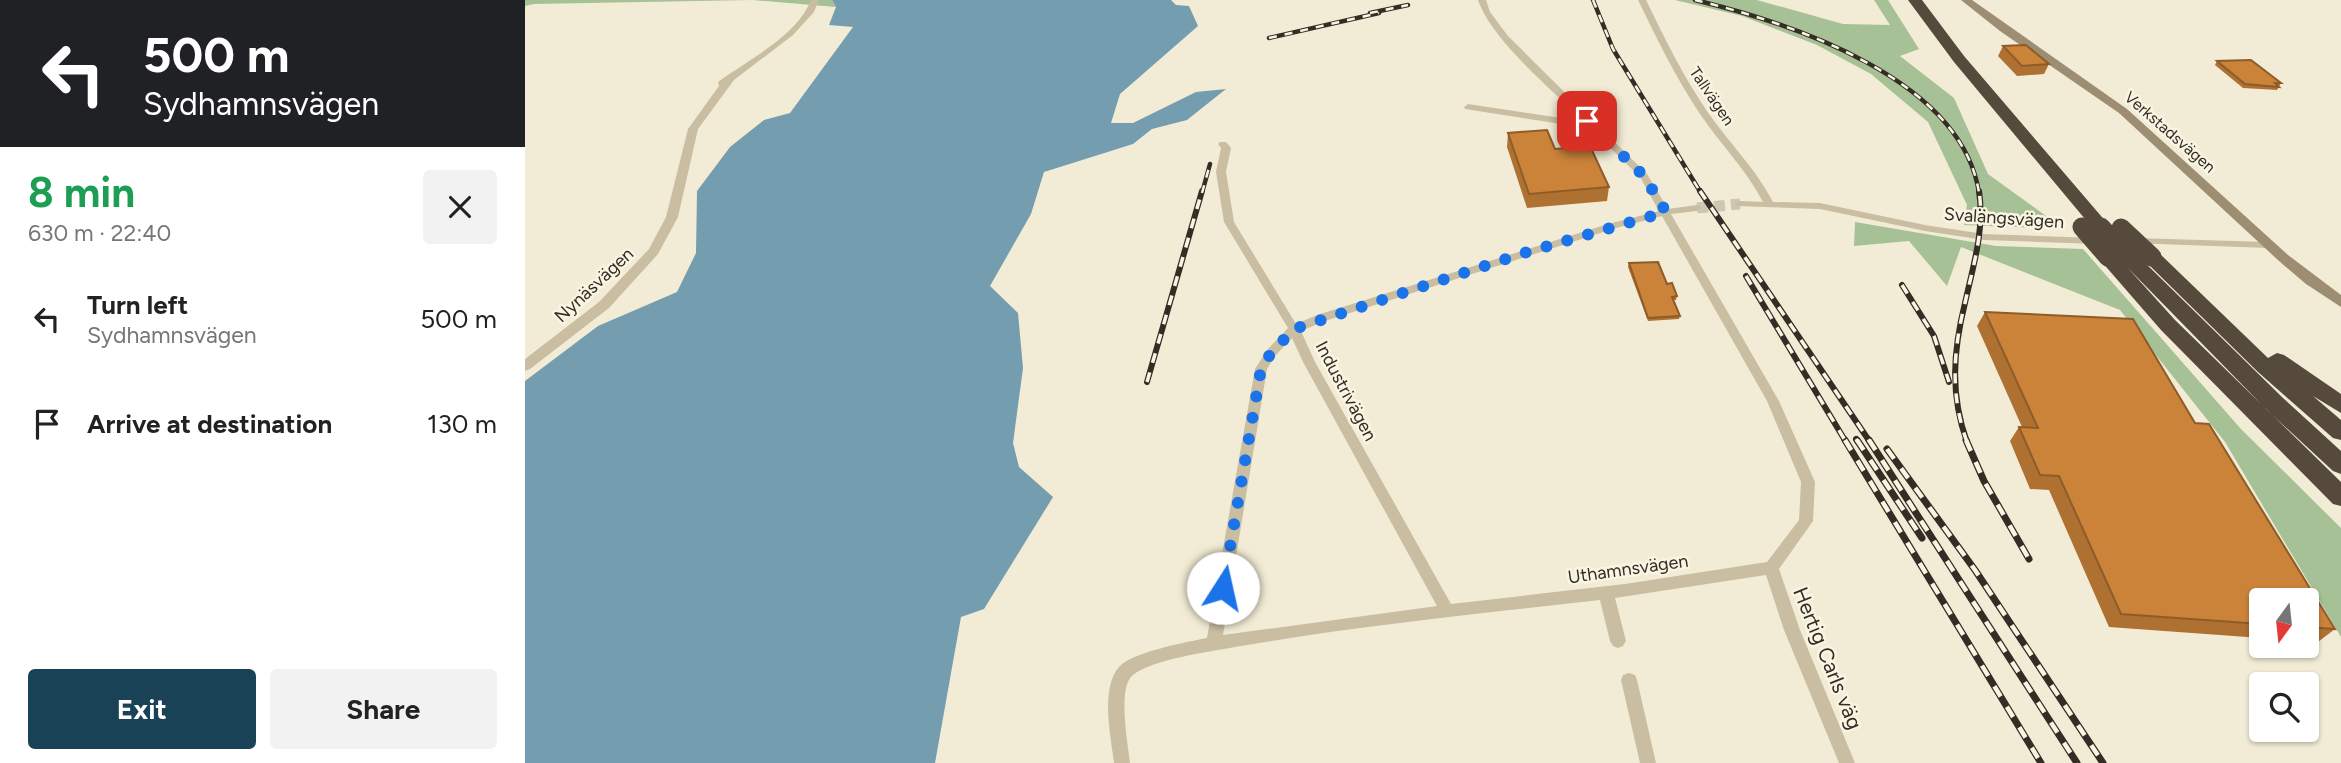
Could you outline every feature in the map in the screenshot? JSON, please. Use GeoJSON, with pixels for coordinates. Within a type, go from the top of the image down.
{"type":"FeatureCollection","features":[{"type":"Feature","properties":{"kind":"highway"},"geometry":{"type":"LineString","coordinates":[[1901,0],[1940,53],[2082,228],[2118,257],[2341,465]]}},
{"type":"Feature","properties":{"kind":"highway"},"geometry":{"type":"LineString","coordinates":[[1915,0],[1959,59],[2101,227],[2118,257],[2187,344],[2341,497]]}},
{"type":"Feature","properties":{"kind":"highway"},"geometry":{"type":"LineString","coordinates":[[2015,126],[2266,367],[2341,432]]}},
{"type":"Feature","properties":{"kind":"highway"},"geometry":{"type":"LineString","coordinates":[[2181,285],[2248,339],[2341,405]]}},
{"type":"Feature","properties":{"kind":"main road","name":"Verkstadsvägen"},"geometry":{"type":"LineString","coordinates":[[1966,0],[2004,30],[2124,112],[2268,245],[2341,302]]}},
{"type":"Feature","properties":{"kind":"street","name":"Nynäsvägen"},"geometry":{"type":"LineString","coordinates":[[525,366],[588,318],[624,286],[654,251],[672,217],[693,130],[730,78],[800,25],[811,12],[815,0]]}},
{"type":"Feature","properties":{"kind":"street"},"geometry":{"type":"LineString","coordinates":[[1482,0],[1486,12],[1505,38],[1644,176],[1773,401],[1808,482],[1805,520],[1771,568]]}},
{"type":"Feature","properties":{"kind":"street","name":"Tallvägen"},"geometry":{"type":"LineString","coordinates":[[1642,0],[1687,87],[1754,177],[1769,203]]}},
{"type":"Feature","properties":{"kind":"street"},"geometry":{"type":"LineString","coordinates":[[1468,107],[1568,122],[1587,121]]}},
{"type":"Feature","properties":{"kind":"street","name":"Industrivägen"},"geometry":{"type":"LineString","coordinates":[[1223,144],[1226,148],[1221,172],[1229,222],[1294,329],[1308,362],[1448,612]]}},
{"type":"Feature","properties":{"kind":"street","name":"Svalängsvägen"},"geometry":{"type":"LineString","coordinates":[[1739,204],[1820,206],[1984,237],[2268,245]]}},
{"type":"Feature","properties":{"kind":"street"},"geometry":{"type":"LineString","coordinates":[[1214,642],[1261,369],[1271,353],[1294,329],[1527,252],[1666,212],[1697,208]]}},
{"type":"Feature","properties":{"kind":"street","name":"Uthamnsvägen"},"geometry":{"type":"LineString","coordinates":[[1122,763],[1116,699],[1125,671],[1140,659],[1214,642],[1606,593],[1771,568]]}},
{"type":"Feature","properties":{"kind":"street","name":"Hertig Carls väg"},"geometry":{"type":"LineString","coordinates":[[1771,568],[1792,629],[1847,763]]}},
{"type":"Feature","properties":{"kind":"street"},"geometry":{"type":"LineString","coordinates":[[1606,593],[1618,641]]}},
{"type":"Feature","properties":{"kind":"street"},"geometry":{"type":"LineString","coordinates":[[1629,680],[1649,763]]}},
{"type":"Feature","properties":{"kind":"green space"},"geometry":{"type":"Polygon","coordinates":[[[525,0],[752,0],[525,6],[525,0]]]}},
{"type":"Feature","properties":{"kind":"green space"},"geometry":{"type":"Polygon","coordinates":[[[752,0],[832,0],[836,7],[752,0]]]}},
{"type":"Feature","properties":{"kind":"green space"},"geometry":{"type":"Polygon","coordinates":[[[1675,0],[1757,0],[1843,24],[1890,25],[1874,0],[1888,0],[1919,49],[1900,56],[1954,98],[1988,174],[2064,229],[1964,225],[1967,205],[1928,122],[1871,74],[1817,45],[1742,16],[1675,0]]]}},
{"type":"Feature","properties":{"kind":"green space"},"geometry":{"type":"Polygon","coordinates":[[[1855,222],[1996,246],[2083,249],[2241,429],[2341,528],[2341,637],[2319,600],[2319,588],[2312,588],[2225,442],[2120,310],[1961,247],[1947,286],[1909,241],[1854,246],[1855,222]]]}},
{"type":"Feature","properties":{"kind":"water"},"geometry":{"type":"Polygon","coordinates":[[[832,0],[1171,0],[1176,5],[1189,6],[1198,26],[1120,94],[1111,123],[1133,123],[1196,92],[1226,89],[1187,120],[1152,129],[1133,144],[1044,172],[1031,214],[990,286],[1018,313],[1023,368],[1013,443],[1019,467],[1053,497],[984,609],[961,617],[935,763],[525,763],[525,381],[598,326],[677,292],[696,253],[697,191],[730,147],[764,120],[790,113],[853,27],[829,25],[836,7],[832,0]]]}},
{"type":"Feature","properties":{"kind":"building"},"geometry":{"type":"Polygon","coordinates":[[[2026,45],[2049,64],[2022,66],[2003,46],[2026,45]]]}},
{"type":"Feature","properties":{"kind":"building"},"geometry":{"type":"Polygon","coordinates":[[[2251,60],[2281,83],[2275,83],[2279,87],[2245,84],[2217,61],[2251,60]]]}},
{"type":"Feature","properties":{"kind":"building"},"geometry":{"type":"Polygon","coordinates":[[[1547,130],[1555,149],[1590,146],[1609,187],[1529,194],[1508,133],[1547,130]]]}},
{"type":"Feature","properties":{"kind":"building"},"geometry":{"type":"Polygon","coordinates":[[[1658,262],[1667,284],[1672,283],[1677,296],[1672,297],[1680,316],[1648,318],[1629,263],[1658,262]]]}},
{"type":"Feature","properties":{"kind":"building"},"geometry":{"type":"Polygon","coordinates":[[[1985,312],[2133,319],[2195,423],[2209,424],[2310,588],[2249,588],[2249,623],[2121,614],[2059,476],[2040,475],[2019,427],[2038,428],[1985,312]]]}},
{"type":"Feature","properties":{"kind":"building"},"geometry":{"type":"Polygon","coordinates":[[[2319,603],[2335,629],[2319,628],[2319,603]]]}},
{"type":"Feature","properties":{"kind":"tunnel"},"geometry":{"type":"LineString","coordinates":[[1697,208],[1740,204]]}},
{"type":"Feature","properties":{"kind":"railway"},"geometry":{"type":"LineString","coordinates":[[1593,0],[1613,49],[1701,193]]}},
{"type":"Feature","properties":{"kind":"railway"},"geometry":{"type":"LineString","coordinates":[[1695,0],[1734,10],[1823,41],[1867,62],[1907,88],[1941,118],[1966,153],[1979,193]]}},
{"type":"Feature","properties":{"kind":"railway"},"geometry":{"type":"LineString","coordinates":[[1370,13],[1408,5]]}},
{"type":"Feature","properties":{"kind":"railway"},"geometry":{"type":"LineString","coordinates":[[1269,38],[1379,13]]}},
{"type":"Feature","properties":{"kind":"railway"},"geometry":{"type":"LineString","coordinates":[[1202,193],[1210,164]]}},
{"type":"Feature","properties":{"kind":"railway"},"geometry":{"type":"LineString","coordinates":[[1147,382],[1202,191]]}},
{"type":"Feature","properties":{"kind":"railway"},"geometry":{"type":"LineString","coordinates":[[1700,191],[1870,442]]}},
{"type":"Feature","properties":{"kind":"railway"},"geometry":{"type":"LineString","coordinates":[[1967,442],[1958,407],[1955,373],[1958,338],[1979,234],[1979,191]]}},
{"type":"Feature","properties":{"kind":"railway"},"geometry":{"type":"LineString","coordinates":[[1746,276],[1846,442]]}},
{"type":"Feature","properties":{"kind":"railway"},"geometry":{"type":"LineString","coordinates":[[1902,285],[1934,336],[1949,382]]}},
{"type":"Feature","properties":{"kind":"railway"},"geometry":{"type":"LineString","coordinates":[[1845,440],[2041,763]]}},
{"type":"Feature","properties":{"kind":"railway"},"geometry":{"type":"LineString","coordinates":[[1857,440],[1922,538]]}},
{"type":"Feature","properties":{"kind":"railway"},"geometry":{"type":"LineString","coordinates":[[1869,440],[2077,763]]}},
{"type":"Feature","properties":{"kind":"railway"},"geometry":{"type":"LineString","coordinates":[[1966,440],[1984,481],[2029,559]]}},
{"type":"Feature","properties":{"kind":"railway"},"geometry":{"type":"LineString","coordinates":[[1887,449],[1975,570],[2103,763]]}},
{"type":"Feature","properties":{"kind":"route"},"geometry":{"type":"LineString","coordinates":[[1223,588],[1261,369],[1271,353],[1294,329],[1527,252],[1666,212],[1644,176],[1587,121]]}}]}
